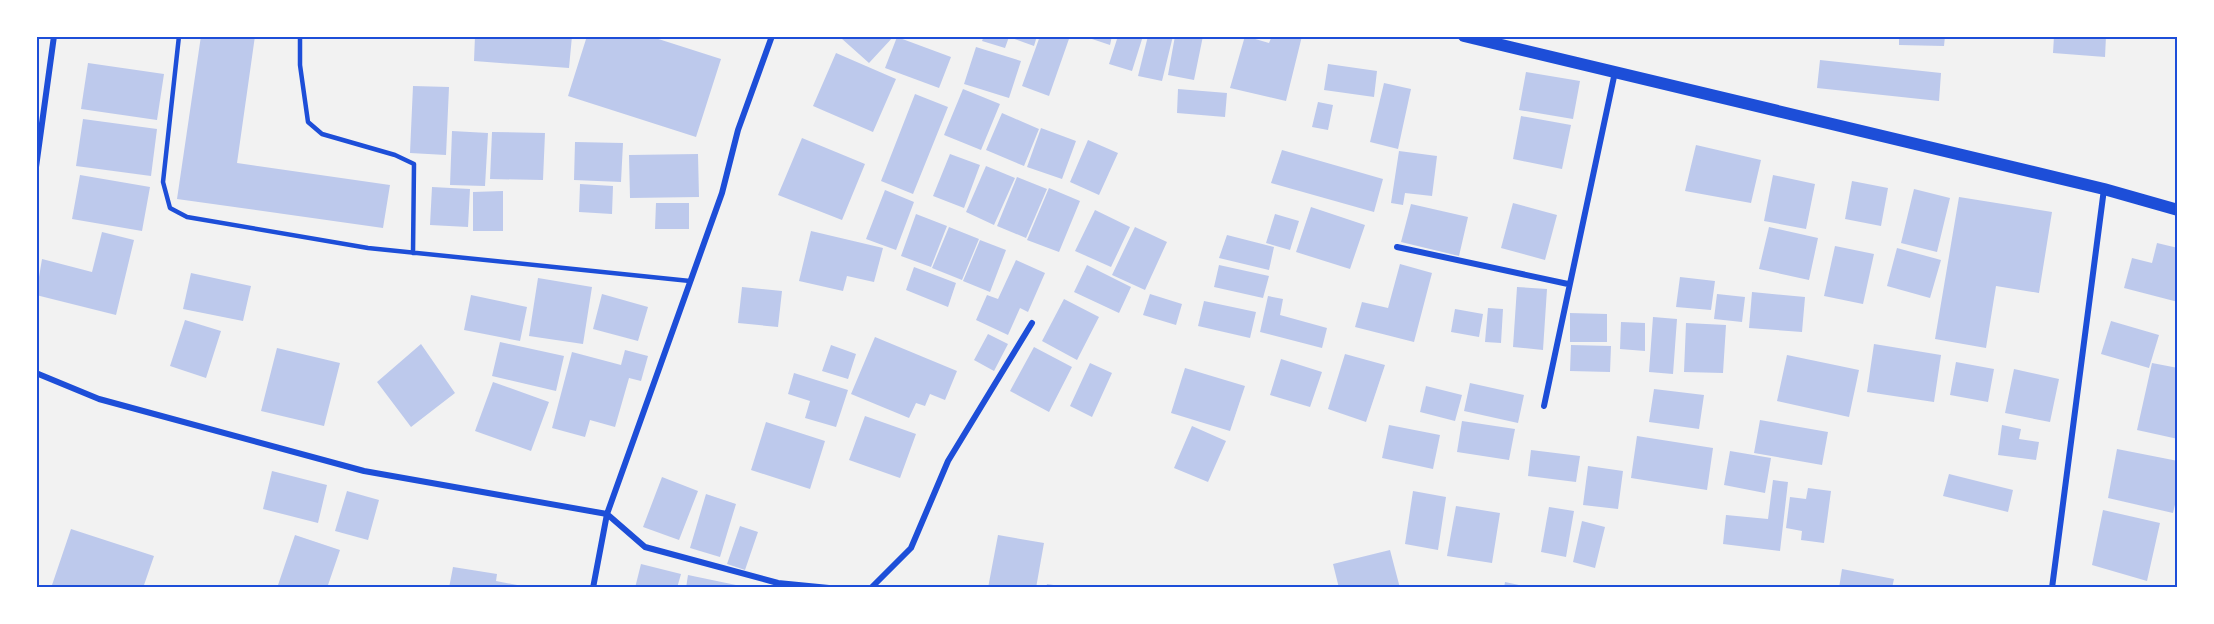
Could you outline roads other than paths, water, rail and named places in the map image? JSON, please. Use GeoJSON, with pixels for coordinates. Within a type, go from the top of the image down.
{"type":"FeatureCollection","features":[{"type":"Feature","properties":{"kind":"main road"},"geometry":{"type":"LineString","coordinates":[[1464,36],[2104,189],[2178,210]]}},
{"type":"Feature","properties":{"kind":"street"},"geometry":{"type":"LineString","coordinates":[[36,167],[54,36]]}},
{"type":"Feature","properties":{"kind":"street"},"geometry":{"type":"LineString","coordinates":[[593,588],[607,514],[722,193],[738,130],[772,36]]}},
{"type":"Feature","properties":{"kind":"street"},"geometry":{"type":"LineString","coordinates":[[1544,406],[1568,284],[1615,71]]}},
{"type":"Feature","properties":{"kind":"street"},"geometry":{"type":"LineString","coordinates":[[2052,588],[2104,189]]}},
{"type":"Feature","properties":{"kind":"street"},"geometry":{"type":"LineString","coordinates":[[1397,247],[1568,284]]}},
{"type":"Feature","properties":{"kind":"street"},"geometry":{"type":"LineString","coordinates":[[871,588],[911,548],[948,460],[1032,323]]}},
{"type":"Feature","properties":{"kind":"street"},"geometry":{"type":"LineString","coordinates":[[36,373],[99,399],[364,471],[607,514],[645,547],[778,583],[829,588]]}},
{"type":"Feature","properties":{"kind":"lane"},"geometry":{"type":"LineString","coordinates":[[179,36],[163,182],[170,208],[187,217],[413,253],[690,281]]}},
{"type":"Feature","properties":{"kind":"lane"},"geometry":{"type":"LineString","coordinates":[[300,36],[308,122],[313,128],[322,134],[395,155],[414,164],[413,253]]}}]}
